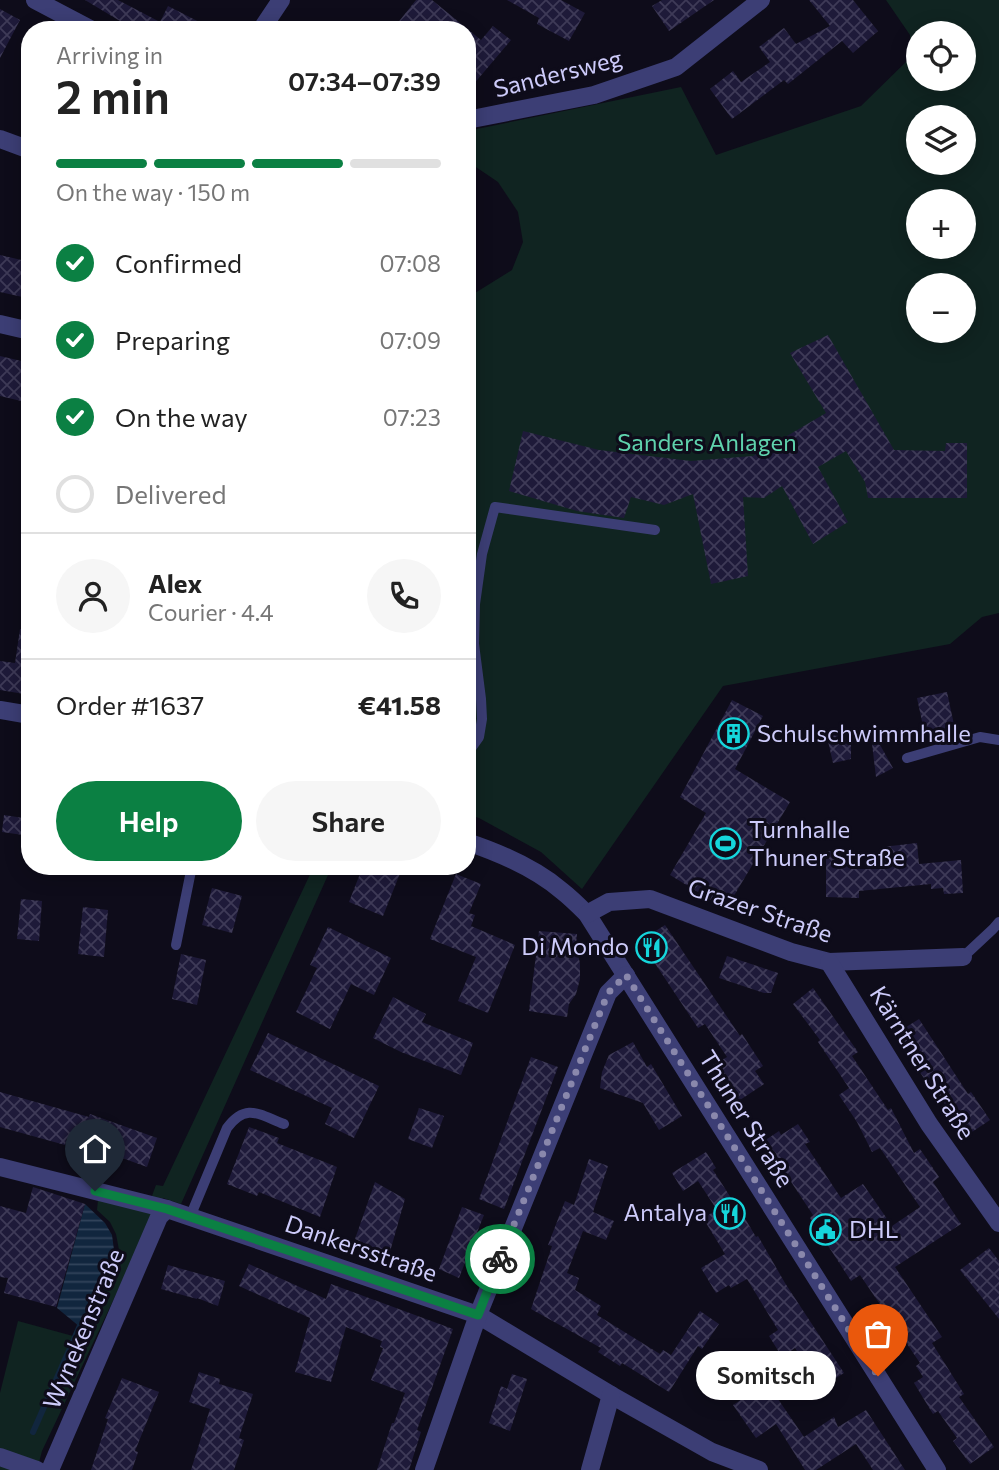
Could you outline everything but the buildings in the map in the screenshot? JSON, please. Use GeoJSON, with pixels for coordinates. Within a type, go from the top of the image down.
{"type":"FeatureCollection","features":[{"type":"Feature","properties":{"kind":"street"},"geometry":{"type":"LineString","coordinates":[[36,0],[75,21]]}},
{"type":"Feature","properties":{"kind":"street"},"geometry":{"type":"LineString","coordinates":[[267,21],[281,0]]}},
{"type":"Feature","properties":{"kind":"street","name":"Sandersweg"},"geometry":{"type":"LineString","coordinates":[[476,118],[594,95],[676,66],[761,0]]}},
{"type":"Feature","properties":{"kind":"street"},"geometry":{"type":"LineString","coordinates":[[0,139],[21,147]]}},
{"type":"Feature","properties":{"kind":"street"},"geometry":{"type":"LineString","coordinates":[[0,324],[21,329]]}},
{"type":"Feature","properties":{"kind":"street"},"geometry":{"type":"LineString","coordinates":[[0,710],[21,714]]}},
{"type":"Feature","properties":{"kind":"street","name":"Thuner Straße"},"geometry":{"type":"LineString","coordinates":[[476,845],[527,868],[561,890],[587,914],[937,1470]]}},
{"type":"Feature","properties":{"kind":"street","name":"Grazer Straße"},"geometry":{"type":"LineString","coordinates":[[587,914],[609,902],[650,899],[791,952],[829,962],[963,957]]}},
{"type":"Feature","properties":{"kind":"street","name":"Kärntner Straße"},"geometry":{"type":"LineString","coordinates":[[829,962],[929,1124],[999,1223]]}},
{"type":"Feature","properties":{"kind":"street"},"geometry":{"type":"LineString","coordinates":[[424,1470],[478,1315],[608,993],[626,975]]}},
{"type":"Feature","properties":{"kind":"street","name":"Dankersstraße"},"geometry":{"type":"LineString","coordinates":[[0,1167],[167,1209],[478,1315],[712,1452],[759,1470]]}},
{"type":"Feature","properties":{"kind":"street","name":"Wynekenstraße"},"geometry":{"type":"LineString","coordinates":[[50,1470],[159,1217],[167,1209]]}},
{"type":"Feature","properties":{"kind":"street"},"geometry":{"type":"LineString","coordinates":[[590,1470],[611,1395]]}},
{"type":"Feature","properties":{"kind":"street"},"geometry":{"type":"LineString","coordinates":[[707,1470],[712,1452]]}},
{"type":"Feature","properties":{"kind":"street"},"geometry":{"type":"LineString","coordinates":[[0,1457],[37,1470]]}},
{"type":"Feature","properties":{"kind":"lane"},"geometry":{"type":"LineString","coordinates":[[476,597],[482,554],[495,507],[655,530]]}},
{"type":"Feature","properties":{"kind":"lane"},"geometry":{"type":"LineString","coordinates":[[476,659],[482,719],[476,741]]}},
{"type":"Feature","properties":{"kind":"lane"},"geometry":{"type":"LineString","coordinates":[[907,758],[980,737],[999,740]]}},
{"type":"Feature","properties":{"kind":"lane"},"geometry":{"type":"LineString","coordinates":[[176,945],[190,875]]}},
{"type":"Feature","properties":{"kind":"lane"},"geometry":{"type":"LineString","coordinates":[[963,957],[999,922]]}},
{"type":"Feature","properties":{"kind":"lane"},"geometry":{"type":"LineString","coordinates":[[190,1217],[227,1128],[235,1118],[253,1112],[284,1124]]}},
{"type":"Feature","properties":{"kind":"green space","name":"Sanders Anlagen"},"geometry":{"type":"Polygon","coordinates":[[[886,0],[999,0],[999,613],[982,617],[950,644],[723,686],[582,889],[541,852],[476,817],[476,292],[512,270],[523,242],[518,212],[498,182],[476,167],[476,129],[681,87],[716,155],[861,106],[906,62],[906,91],[976,91],[976,21],[906,21],[906,29],[886,0]]]}},
{"type":"Feature","properties":{"kind":"green space"},"geometry":{"type":"Polygon","coordinates":[[[310,875],[328,875],[181,1204],[163,1198],[42,1451],[37,1470],[0,1470],[0,1393],[18,1321],[84,1339],[119,1250],[110,1222],[97,1210],[98,1200],[146,1212],[156,1185],[163,1186],[310,875]]]}},
{"type":"Feature","properties":{"kind":"water"},"geometry":{"type":"Polygon","coordinates":[[[85,1204],[105,1223],[112,1235],[114,1250],[85,1329],[57,1308],[85,1204]]]}},
{"type":"Feature","properties":{"kind":"waterway"},"geometry":{"type":"LineString","coordinates":[[33,1432],[82,1321]]}},
{"type":"Feature","properties":{"kind":"way so far"},"geometry":{"type":"LineString","coordinates":[[500,1259],[608,993],[626,975],[878,1376]]}},
{"type":"Feature","properties":{"kind":"place","name":"Schulschwimmhalle"},"geometry":{"type":"Point","coordinates":[734,734]}},
{"type":"Feature","properties":{"kind":"place","name":"Turnhalle Thuner Straße"},"geometry":{"type":"Point","coordinates":[726,844]}},
{"type":"Feature","properties":{"kind":"place","name":"Di Mondo"},"geometry":{"type":"Point","coordinates":[652,947]}},
{"type":"Feature","properties":{"kind":"place","name":"Antalya"},"geometry":{"type":"Point","coordinates":[730,1213]}},
{"type":"Feature","properties":{"kind":"place","name":"DHL"},"geometry":{"type":"Point","coordinates":[826,1230]}},
{"type":"Feature","properties":{"kind":"place","name":"Somitsch"},"geometry":{"type":"Point","coordinates":[878,1376]}},
{"type":"Feature","properties":{"kind":"route"},"geometry":{"type":"LineString","coordinates":[[95,1191],[167,1209],[478,1315],[500,1259]]}}]}
